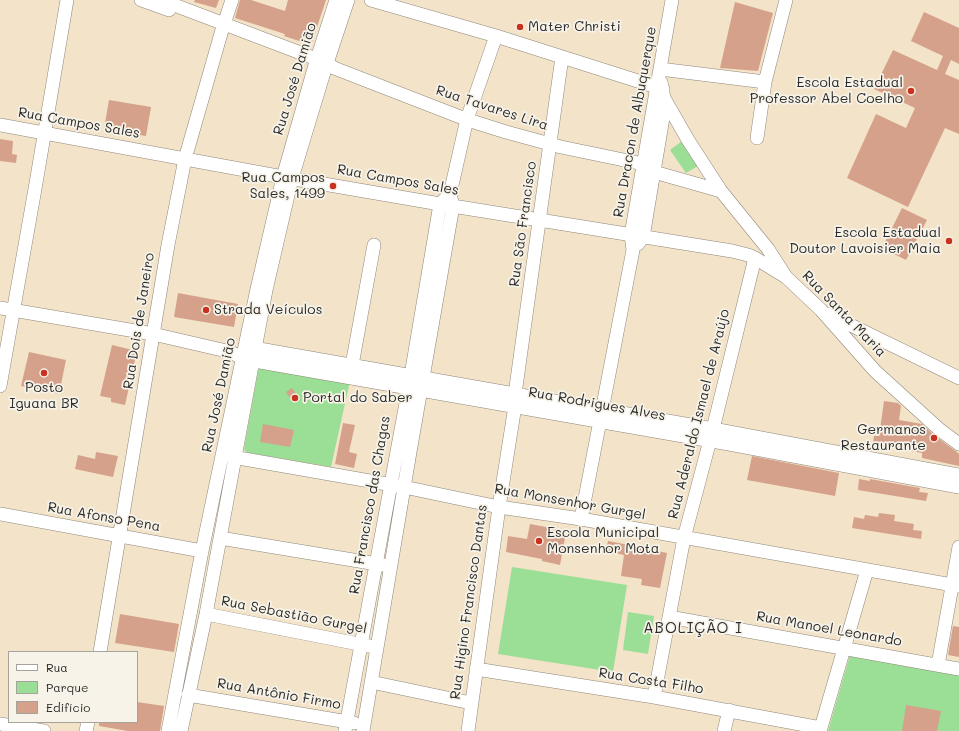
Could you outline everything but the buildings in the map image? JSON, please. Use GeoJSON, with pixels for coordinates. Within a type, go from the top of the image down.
{"type":"FeatureCollection","features":[{"type":"Feature","properties":{"kind":"street"},"geometry":{"type":"LineString","coordinates":[[0,386],[67,0]]}},
{"type":"Feature","properties":{"kind":"street"},"geometry":{"type":"LineString","coordinates":[[141,0],[223,28]]}},
{"type":"Feature","properties":{"kind":"street"},"geometry":{"type":"LineString","coordinates":[[161,0],[223,28]]}},
{"type":"Feature","properties":{"kind":"street","name":"Rua Dois de Janeiro"},"geometry":{"type":"LineString","coordinates":[[100,651],[168,245],[185,159],[232,0]]}},
{"type":"Feature","properties":{"kind":"street","name":"Rua José Damião"},"geometry":{"type":"LineString","coordinates":[[323,65],[336,0]]}},
{"type":"Feature","properties":{"kind":"street","name":"Rua José Damião"},"geometry":{"type":"LineString","coordinates":[[168,731],[202,551],[229,456],[249,354],[266,290],[287,178],[323,65],[348,0]]}},
{"type":"Feature","properties":{"kind":"street"},"geometry":{"type":"LineString","coordinates":[[371,0],[496,36],[662,92]]}},
{"type":"Feature","properties":{"kind":"street","name":"Rua Dracon de Albuquerque"},"geometry":{"type":"LineString","coordinates":[[660,72],[672,0]]}},
{"type":"Feature","properties":{"kind":"street"},"geometry":{"type":"LineString","coordinates":[[757,138],[765,82],[786,0]]}},
{"type":"Feature","properties":{"kind":"street","name":"Rua Tavares Lira"},"geometry":{"type":"LineString","coordinates":[[223,28],[467,119],[506,132],[649,168]]}},
{"type":"Feature","properties":{"kind":"street","name":"Rua Francisco das Chagas"},"geometry":{"type":"LineString","coordinates":[[363,728],[404,487],[416,382],[448,202],[467,119],[496,36]]}},
{"type":"Feature","properties":{"kind":"street","name":"Rua São Francisco"},"geometry":{"type":"LineString","coordinates":[[515,400],[562,57]]}},
{"type":"Feature","properties":{"kind":"street"},"geometry":{"type":"LineString","coordinates":[[660,72],[765,82]]}},
{"type":"Feature","properties":{"kind":"street","name":"Rua Santa Maria"},"geometry":{"type":"LineString","coordinates":[[660,72],[662,92],[688,140],[722,191],[776,260],[786,277],[821,310],[875,371],[940,430],[959,444]]}},
{"type":"Feature","properties":{"kind":"street","name":"Rua Dracon de Albuquerque"},"geometry":{"type":"LineString","coordinates":[[581,519],[633,250],[637,236],[662,92]]}},
{"type":"Feature","properties":{"kind":"street","name":"Rua Campos Sales"},"geometry":{"type":"LineString","coordinates":[[0,125],[287,178],[448,202],[540,220],[732,251],[755,258],[786,277]]}},
{"type":"Feature","properties":{"kind":"street"},"geometry":{"type":"LineString","coordinates":[[649,168],[722,191]]}},
{"type":"Feature","properties":{"kind":"street"},"geometry":{"type":"LineString","coordinates":[[352,365],[374,245]]}},
{"type":"Feature","properties":{"kind":"street","name":"Rua Aderaldo Ismael de Araújo"},"geometry":{"type":"LineString","coordinates":[[654,697],[684,538],[712,435],[755,258]]}},
{"type":"Feature","properties":{"kind":"street","name":"Rua Rodrigues Alves"},"geometry":{"type":"LineString","coordinates":[[0,308],[153,334],[231,352],[352,365],[416,382]]}},
{"type":"Feature","properties":{"kind":"street"},"geometry":{"type":"LineString","coordinates":[[821,310],[959,378]]}},
{"type":"Feature","properties":{"kind":"street","name":"Rua Rodrigues Alves"},"geometry":{"type":"LineString","coordinates":[[249,354],[712,435],[959,476]]}},
{"type":"Feature","properties":{"kind":"street","name":"Rua Francisco das Chagas"},"geometry":{"type":"LineString","coordinates":[[346,727],[390,485],[416,382]]}},
{"type":"Feature","properties":{"kind":"street","name":"Rua Higino Francisco Dantas"},"geometry":{"type":"LineString","coordinates":[[468,731],[515,400]]}},
{"type":"Feature","properties":{"kind":"street","name":"Rua Rodrigues Alves"},"geometry":{"type":"LineString","coordinates":[[712,435],[959,487]]}},
{"type":"Feature","properties":{"kind":"street","name":"Rua José Damião"},"geometry":{"type":"LineString","coordinates":[[181,731],[206,614],[220,538],[229,456]]}},
{"type":"Feature","properties":{"kind":"street","name":"Rua Monsenhor Gurgel"},"geometry":{"type":"LineString","coordinates":[[229,456],[404,487],[499,507],[581,519],[956,586]]}},
{"type":"Feature","properties":{"kind":"street","name":"Rua Afonso Pena"},"geometry":{"type":"LineString","coordinates":[[0,514],[202,551]]}},
{"type":"Feature","properties":{"kind":"street"},"geometry":{"type":"LineString","coordinates":[[220,538],[376,563],[390,567]]}},
{"type":"Feature","properties":{"kind":"street"},"geometry":{"type":"LineString","coordinates":[[938,665],[956,586],[959,547]]}},
{"type":"Feature","properties":{"kind":"street"},"geometry":{"type":"LineString","coordinates":[[820,730],[867,570]]}},
{"type":"Feature","properties":{"kind":"street","name":"Rua Sebastião Gurgel"},"geometry":{"type":"LineString","coordinates":[[206,614],[377,647]]}},
{"type":"Feature","properties":{"kind":"street","name":"Rua Manoel Leonardo"},"geometry":{"type":"LineString","coordinates":[[669,617],[959,669]]}},
{"type":"Feature","properties":{"kind":"street"},"geometry":{"type":"LineString","coordinates":[[185,645],[199,647]]}},
{"type":"Feature","properties":{"kind":"street","name":"Rua Costa Filho"},"geometry":{"type":"LineString","coordinates":[[476,670],[729,710],[820,730]]}},
{"type":"Feature","properties":{"kind":"street"},"geometry":{"type":"LineString","coordinates":[[371,682],[471,703]]}},
{"type":"Feature","properties":{"kind":"street","name":"Rua Antônio Firmo"},"geometry":{"type":"LineString","coordinates":[[188,695],[346,727],[363,728]]}},
{"type":"Feature","properties":{"kind":"street"},"geometry":{"type":"LineString","coordinates":[[724,731],[729,710]]}},
{"type":"Feature","properties":{"kind":"street"},"geometry":{"type":"LineString","coordinates":[[0,724],[44,731]]}},
{"type":"Feature","properties":{"kind":"green space"},"geometry":{"type":"Polygon","coordinates":[[[682,141],[698,166],[686,173],[670,150],[682,141]]]}},
{"type":"Feature","properties":{"kind":"green space"},"geometry":{"type":"Polygon","coordinates":[[[259,366],[350,381],[331,467],[246,452],[244,449],[259,366]]]}},
{"type":"Feature","properties":{"kind":"green space"},"geometry":{"type":"Polygon","coordinates":[[[512,567],[627,585],[613,672],[498,654],[512,567]]]}},
{"type":"Feature","properties":{"kind":"green space"},"geometry":{"type":"Polygon","coordinates":[[[628,612],[654,616],[648,654],[623,650],[628,612]]]}},
{"type":"Feature","properties":{"kind":"green space"},"geometry":{"type":"Polygon","coordinates":[[[850,655],[959,675],[959,731],[828,731],[850,655]]]}},
{"type":"Feature","properties":{"kind":"place","name":"Mater Christi"},"geometry":{"type":"Point","coordinates":[520,27]}},
{"type":"Feature","properties":{"kind":"place","name":"Escola Estadual Professor Abel Coelho"},"geometry":{"type":"Point","coordinates":[911,91]}},
{"type":"Feature","properties":{"kind":"place","name":"Rua Campos Sales, 1499"},"geometry":{"type":"Point","coordinates":[333,186]}},
{"type":"Feature","properties":{"kind":"place","name":"Escola Estadual Doutor Lavoisier Maia"},"geometry":{"type":"Point","coordinates":[949,241]}},
{"type":"Feature","properties":{"kind":"place","name":"Strada Veículos"},"geometry":{"type":"Point","coordinates":[206,310]}},
{"type":"Feature","properties":{"kind":"place","name":"Posto Iguana BR"},"geometry":{"type":"Point","coordinates":[44,373]}},
{"type":"Feature","properties":{"kind":"place","name":"Portal do Saber"},"geometry":{"type":"Point","coordinates":[295,398]}},
{"type":"Feature","properties":{"kind":"place","name":"Germanos Restaurante"},"geometry":{"type":"Point","coordinates":[934,438]}},
{"type":"Feature","properties":{"kind":"place","name":"Escola Municipal Monsenhor Mota"},"geometry":{"type":"Point","coordinates":[539,541]}},
{"type":"Feature","properties":{"kind":"district","name":"ABOLIÇÃO I"},"geometry":{"type":"Point","coordinates":[693,628]}}]}
